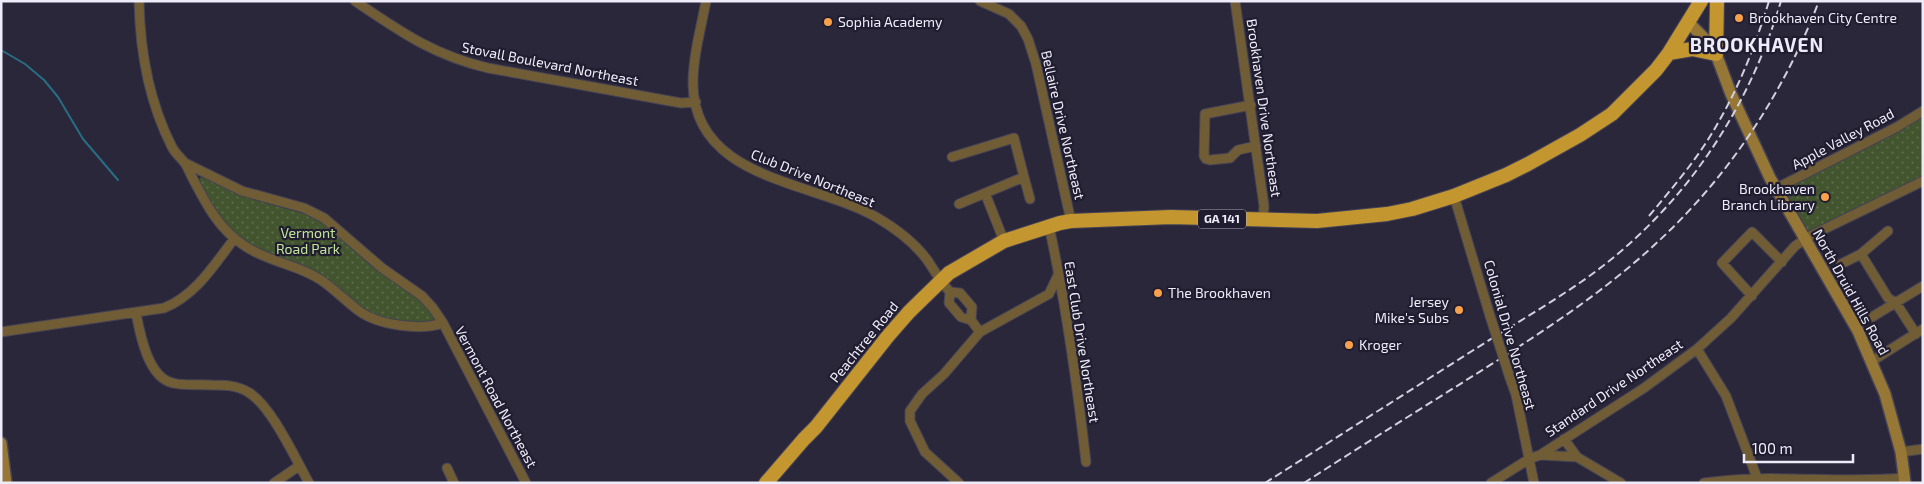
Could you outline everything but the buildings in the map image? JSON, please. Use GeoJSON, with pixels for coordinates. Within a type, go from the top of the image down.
{"type":"FeatureCollection","features":[{"type":"Feature","properties":{"kind":"highway","name":"GA 141"},"geometry":{"type":"LineString","coordinates":[[1004,241],[1049,226],[1071,221],[1171,217],[1302,222],[1368,216],[1412,209],[1454,196],[1506,175],[1582,134],[1624,103],[1669,54],[1701,1]]}},
{"type":"Feature","properties":{"kind":"highway"},"geometry":{"type":"LineString","coordinates":[[1669,54],[1692,50],[1716,54],[1717,1]]}},
{"type":"Feature","properties":{"kind":"highway","name":"Peachtree Road"},"geometry":{"type":"LineString","coordinates":[[766,483],[816,427],[888,336],[939,280],[1004,241]]}},
{"type":"Feature","properties":{"kind":"main road","name":"North Druid Hills Road"},"geometry":{"type":"LineString","coordinates":[[1688,22],[1708,42],[1716,54],[1731,94],[1775,189],[1858,331],[1885,394],[1901,452],[1905,480]]}},
{"type":"Feature","properties":{"kind":"main road"},"geometry":{"type":"LineString","coordinates":[[1,443],[6,483]]}},
{"type":"Feature","properties":{"kind":"street","name":"Vermont Road Northeast"},"geometry":{"type":"LineString","coordinates":[[139,1],[143,55],[150,91],[160,121],[173,150],[185,163],[195,170],[242,191],[304,208],[324,218],[382,268],[422,296],[434,308],[526,483]]}},
{"type":"Feature","properties":{"kind":"street","name":"Stovall Boulevard Northeast"},"geometry":{"type":"LineString","coordinates":[[355,1],[424,46],[462,62],[681,103],[696,102]]}},
{"type":"Feature","properties":{"kind":"street","name":"Club Drive Northeast"},"geometry":{"type":"LineString","coordinates":[[706,1],[694,69],[693,86],[702,120],[720,148],[733,159],[759,173],[848,204],[876,218],[912,244],[927,260],[939,280],[950,292]]}},
{"type":"Feature","properties":{"kind":"street","name":"Bellaire Drive Northeast"},"geometry":{"type":"LineString","coordinates":[[980,1],[1009,14],[1021,26],[1028,39],[1036,64],[1071,221]]}},
{"type":"Feature","properties":{"kind":"street","name":"Brookhaven Drive Northeast"},"geometry":{"type":"LineString","coordinates":[[1235,1],[1264,206],[1263,220]]}},
{"type":"Feature","properties":{"kind":"street"},"geometry":{"type":"LineString","coordinates":[[1251,105],[1204,114],[1204,156],[1210,160],[1230,158],[1238,150],[1256,146]]}},
{"type":"Feature","properties":{"kind":"street","name":"Apple Valley Road"},"geometry":{"type":"LineString","coordinates":[[1775,189],[1897,127],[1923,111]]}},
{"type":"Feature","properties":{"kind":"street"},"geometry":{"type":"LineString","coordinates":[[952,156],[1014,138],[1030,199]]}},
{"type":"Feature","properties":{"kind":"street","name":"Vermont Road Northeast"},"geometry":{"type":"LineString","coordinates":[[185,163],[212,214],[234,239],[259,254],[295,266],[315,276],[359,311],[373,319],[416,326],[435,326],[442,323]]}},
{"type":"Feature","properties":{"kind":"street"},"geometry":{"type":"LineString","coordinates":[[959,204],[1024,176]]}},
{"type":"Feature","properties":{"kind":"street","name":"Standard Drive Northeast"},"geometry":{"type":"LineString","coordinates":[[1491,483],[1529,459],[1540,455],[1644,388],[1697,349],[1731,318],[1795,246],[1805,239],[1923,181]]}},
{"type":"Feature","properties":{"kind":"street"},"geometry":{"type":"LineString","coordinates":[[986,193],[1004,241]]}},
{"type":"Feature","properties":{"kind":"street","name":"Colonial Drive Northeast"},"geometry":{"type":"LineString","coordinates":[[1454,196],[1516,395],[1534,483]]}},
{"type":"Feature","properties":{"kind":"street","name":"East Club Drive Northeast"},"geometry":{"type":"LineString","coordinates":[[1049,226],[1081,415],[1086,462]]}},
{"type":"Feature","properties":{"kind":"street"},"geometry":{"type":"LineString","coordinates":[[1841,264],[1861,254],[1888,231]]}},
{"type":"Feature","properties":{"kind":"street"},"geometry":{"type":"LineString","coordinates":[[1752,296],[1722,264],[1752,232],[1782,262]]}},
{"type":"Feature","properties":{"kind":"street"},"geometry":{"type":"LineString","coordinates":[[1,332],[164,308],[183,298],[202,281],[234,239]]}},
{"type":"Feature","properties":{"kind":"street"},"geometry":{"type":"LineString","coordinates":[[1861,254],[1888,298],[1896,303],[1919,332],[1872,361]]}},
{"type":"Feature","properties":{"kind":"street"},"geometry":{"type":"LineString","coordinates":[[959,483],[925,452],[910,421],[910,412],[922,394],[944,374],[980,332],[1049,294],[1058,275]]}},
{"type":"Feature","properties":{"kind":"street"},"geometry":{"type":"LineString","coordinates":[[1872,317],[1923,286]]}},
{"type":"Feature","properties":{"kind":"street"},"geometry":{"type":"LineString","coordinates":[[972,320],[961,317],[949,302],[950,292],[960,293],[972,308],[972,320],[980,332]]}},
{"type":"Feature","properties":{"kind":"street"},"geometry":{"type":"LineString","coordinates":[[136,313],[139,330],[151,364],[159,376],[174,384],[227,385],[249,393],[265,408],[309,483]]}},
{"type":"Feature","properties":{"kind":"street"},"geometry":{"type":"LineString","coordinates":[[1697,349],[1726,396],[1759,480]]}},
{"type":"Feature","properties":{"kind":"street"},"geometry":{"type":"LineString","coordinates":[[1564,439],[1577,457],[1621,483]]}},
{"type":"Feature","properties":{"kind":"street"},"geometry":{"type":"LineString","coordinates":[[1901,452],[1923,449]]}},
{"type":"Feature","properties":{"kind":"street"},"geometry":{"type":"LineString","coordinates":[[1540,455],[1577,457]]}},
{"type":"Feature","properties":{"kind":"street"},"geometry":{"type":"LineString","coordinates":[[274,483],[299,466]]}},
{"type":"Feature","properties":{"kind":"street"},"geometry":{"type":"LineString","coordinates":[[447,468],[454,483]]}},
{"type":"Feature","properties":{"kind":"street"},"geometry":{"type":"LineString","coordinates":[[1704,483],[1734,478],[1826,481],[1905,480]]}},
{"type":"Feature","properties":{"kind":"green space"},"geometry":{"type":"Polygon","coordinates":[[[1923,111],[1923,181],[1808,235],[1775,189],[1923,111]]]}},
{"type":"Feature","properties":{"kind":"green space","name":"Vermont Road Park"},"geometry":{"type":"Polygon","coordinates":[[[201,177],[255,200],[319,218],[374,268],[420,297],[435,316],[434,319],[416,322],[378,316],[371,313],[333,283],[314,271],[250,245],[228,229],[211,207],[197,182],[201,177]]]}},
{"type":"Feature","properties":{"kind":"waterway"},"geometry":{"type":"LineString","coordinates":[[1,50],[25,64],[44,80],[58,97],[83,139],[118,180]]}},
{"type":"Feature","properties":{"kind":"railway"},"geometry":{"type":"LineString","coordinates":[[1649,216],[1695,159],[1712,134],[1747,62],[1769,1]]}},
{"type":"Feature","properties":{"kind":"railway"},"geometry":{"type":"LineString","coordinates":[[1265,483],[1568,291],[1616,255],[1649,225],[1705,159],[1729,122],[1767,43],[1781,1]]}},
{"type":"Feature","properties":{"kind":"railway"},"geometry":{"type":"LineString","coordinates":[[1304,483],[1558,321],[1636,262],[1660,240],[1725,169],[1762,116],[1793,60],[1819,1]]}},
{"type":"Feature","properties":{"kind":"place","name":"Brookhaven City Centre"},"geometry":{"type":"Point","coordinates":[1739,18]}},
{"type":"Feature","properties":{"kind":"place","name":"Sophia Academy"},"geometry":{"type":"Point","coordinates":[828,22]}},
{"type":"Feature","properties":{"kind":"place","name":"Brookhaven Branch Library"},"geometry":{"type":"Point","coordinates":[1825,197]}},
{"type":"Feature","properties":{"kind":"place","name":"The Brookhaven"},"geometry":{"type":"Point","coordinates":[1158,293]}},
{"type":"Feature","properties":{"kind":"place","name":"Jersey Mike's Subs"},"geometry":{"type":"Point","coordinates":[1459,310]}},
{"type":"Feature","properties":{"kind":"place","name":"Kroger"},"geometry":{"type":"Point","coordinates":[1349,345]}},
{"type":"Feature","properties":{"kind":"district","name":"BROOKHAVEN"},"geometry":{"type":"Point","coordinates":[1757,45]}}]}
